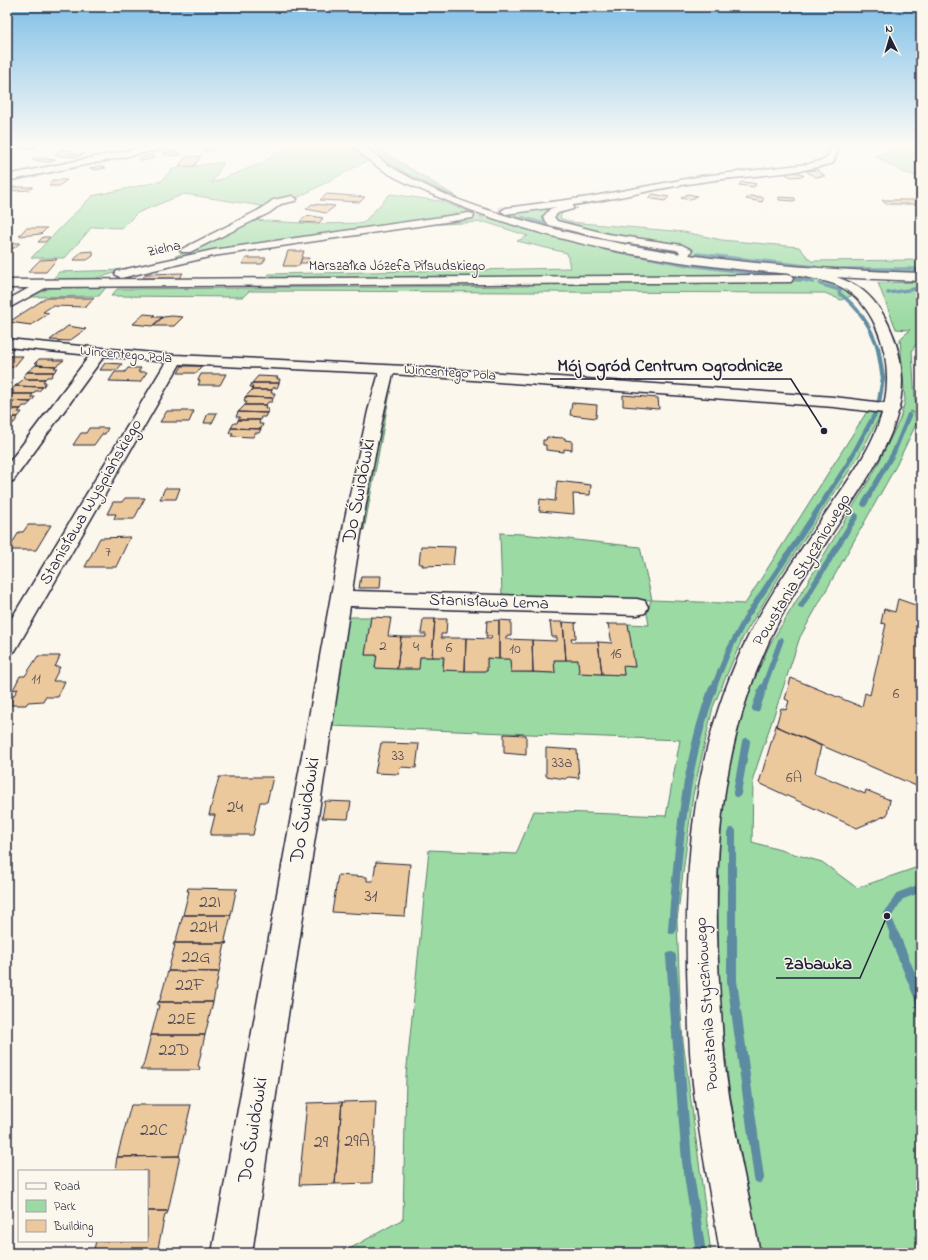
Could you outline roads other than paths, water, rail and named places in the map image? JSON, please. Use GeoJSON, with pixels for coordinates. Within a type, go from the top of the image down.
{"type":"FeatureCollection","features":[{"type":"Feature","properties":{"kind":"street"},"geometry":{"type":"LineString","coordinates":[[148,268],[265,211],[270,205]]}},
{"type":"Feature","properties":{"kind":"street"},"geometry":{"type":"LineString","coordinates":[[466,205],[516,222],[602,243],[790,275],[921,277]]}},
{"type":"Feature","properties":{"kind":"street"},"geometry":{"type":"LineString","coordinates":[[506,211],[553,205]]}},
{"type":"Feature","properties":{"kind":"street"},"geometry":{"type":"LineString","coordinates":[[574,205],[554,211],[548,217],[549,220],[553,223],[608,237],[678,247],[686,250],[683,257]]}},
{"type":"Feature","properties":{"kind":"street","name":"Zielna"},"geometry":{"type":"LineString","coordinates":[[79,284],[213,253],[469,216]]}},
{"type":"Feature","properties":{"kind":"street","name":"Marszałka Józefa Piłsudskiego"},"geometry":{"type":"LineString","coordinates":[[7,284],[790,275]]}},
{"type":"Feature","properties":{"kind":"street","name":"Powstania Styczniowego"},"geometry":{"type":"LineString","coordinates":[[790,275],[838,282],[854,290],[860,295],[880,321]]}},
{"type":"Feature","properties":{"kind":"street","name":"Powstania Styczniowego"},"geometry":{"type":"LineString","coordinates":[[740,1253],[709,1075],[700,945],[703,859],[712,778],[731,705],[754,646],[801,566],[856,481],[884,433],[892,410],[896,379],[891,349],[880,321],[878,305],[866,276]]}},
{"type":"Feature","properties":{"kind":"street"},"geometry":{"type":"LineString","coordinates":[[7,305],[44,284]]}},
{"type":"Feature","properties":{"kind":"street","name":"Wincentego Pola"},"geometry":{"type":"LineString","coordinates":[[7,343],[99,353],[175,359],[387,369],[827,402],[892,410]]}},
{"type":"Feature","properties":{"kind":"street"},"geometry":{"type":"LineString","coordinates":[[7,477],[99,353]]}},
{"type":"Feature","properties":{"kind":"street","name":"Stanisława Wyspiańskiego"},"geometry":{"type":"LineString","coordinates":[[7,645],[175,359]]}},
{"type":"Feature","properties":{"kind":"street","name":"Do Świdówki"},"geometry":{"type":"LineString","coordinates":[[232,1253],[354,518],[387,369]]}},
{"type":"Feature","properties":{"kind":"street","name":"Stanisława Lema"},"geometry":{"type":"LineString","coordinates":[[341,598],[637,607]]}},
{"type":"Feature","properties":{"kind":"waterway"},"geometry":{"type":"LineString","coordinates":[[522,217],[555,226]]}},
{"type":"Feature","properties":{"kind":"waterway"},"geometry":{"type":"LineString","coordinates":[[642,245],[677,251]]}},
{"type":"Feature","properties":{"kind":"waterway"},"geometry":{"type":"LineString","coordinates":[[605,249],[688,265],[795,278],[813,282]]}},
{"type":"Feature","properties":{"kind":"waterway"},"geometry":{"type":"LineString","coordinates":[[697,254],[815,267]]}},
{"type":"Feature","properties":{"kind":"waterway"},"geometry":{"type":"LineString","coordinates":[[842,269],[921,269]]}},
{"type":"Feature","properties":{"kind":"waterway"},"geometry":{"type":"LineString","coordinates":[[820,284],[840,290],[839,293],[852,304],[868,325],[878,349]]}},
{"type":"Feature","properties":{"kind":"waterway"},"geometry":{"type":"LineString","coordinates":[[888,293],[921,288]]}},
{"type":"Feature","properties":{"kind":"waterway"},"geometry":{"type":"LineString","coordinates":[[878,348],[883,378],[879,402]]}},
{"type":"Feature","properties":{"kind":"waterway"},"geometry":{"type":"LineString","coordinates":[[826,497],[847,465],[876,412]]}},
{"type":"Feature","properties":{"kind":"waterway"},"geometry":{"type":"LineString","coordinates":[[868,497],[894,452],[909,415]]}},
{"type":"Feature","properties":{"kind":"waterway"},"geometry":{"type":"LineString","coordinates":[[713,689],[728,652],[747,616],[827,496]]}},
{"type":"Feature","properties":{"kind":"waterway"},"geometry":{"type":"LineString","coordinates":[[864,504],[869,496]]}},
{"type":"Feature","properties":{"kind":"waterway"},"geometry":{"type":"LineString","coordinates":[[801,606],[856,516]]}},
{"type":"Feature","properties":{"kind":"waterway"},"geometry":{"type":"LineString","coordinates":[[763,689],[781,640]]}},
{"type":"Feature","properties":{"kind":"waterway"},"geometry":{"type":"LineString","coordinates":[[672,930],[680,838],[689,777],[703,717],[713,688]]}},
{"type":"Feature","properties":{"kind":"waterway"},"geometry":{"type":"LineString","coordinates":[[756,708],[763,688]]}},
{"type":"Feature","properties":{"kind":"waterway"},"geometry":{"type":"LineString","coordinates":[[737,793],[746,742]]}},
{"type":"Feature","properties":{"kind":"waterway"},"geometry":{"type":"LineString","coordinates":[[732,832],[732,981],[759,1178]]}},
{"type":"Feature","properties":{"kind":"waterway"},"geometry":{"type":"LineString","coordinates":[[896,938],[887,916],[900,896],[921,888]]}},
{"type":"Feature","properties":{"kind":"waterway"},"geometry":{"type":"LineString","coordinates":[[895,937],[919,996],[921,1006]]}},
{"type":"Feature","properties":{"kind":"waterway"},"geometry":{"type":"LineString","coordinates":[[671,957],[687,1162],[701,1253]]}},
{"type":"Feature","properties":{"kind":"tunnel"},"geometry":{"type":"LineString","coordinates":[[469,216],[506,211]]}},
{"type":"Feature","properties":{"kind":"place","name":"Mój Ogród Centrum Ogrodnicze"},"geometry":{"type":"Point","coordinates":[824,431]}},
{"type":"Feature","properties":{"kind":"place","name":"Zabawka"},"geometry":{"type":"Point","coordinates":[887,916]}}]}
